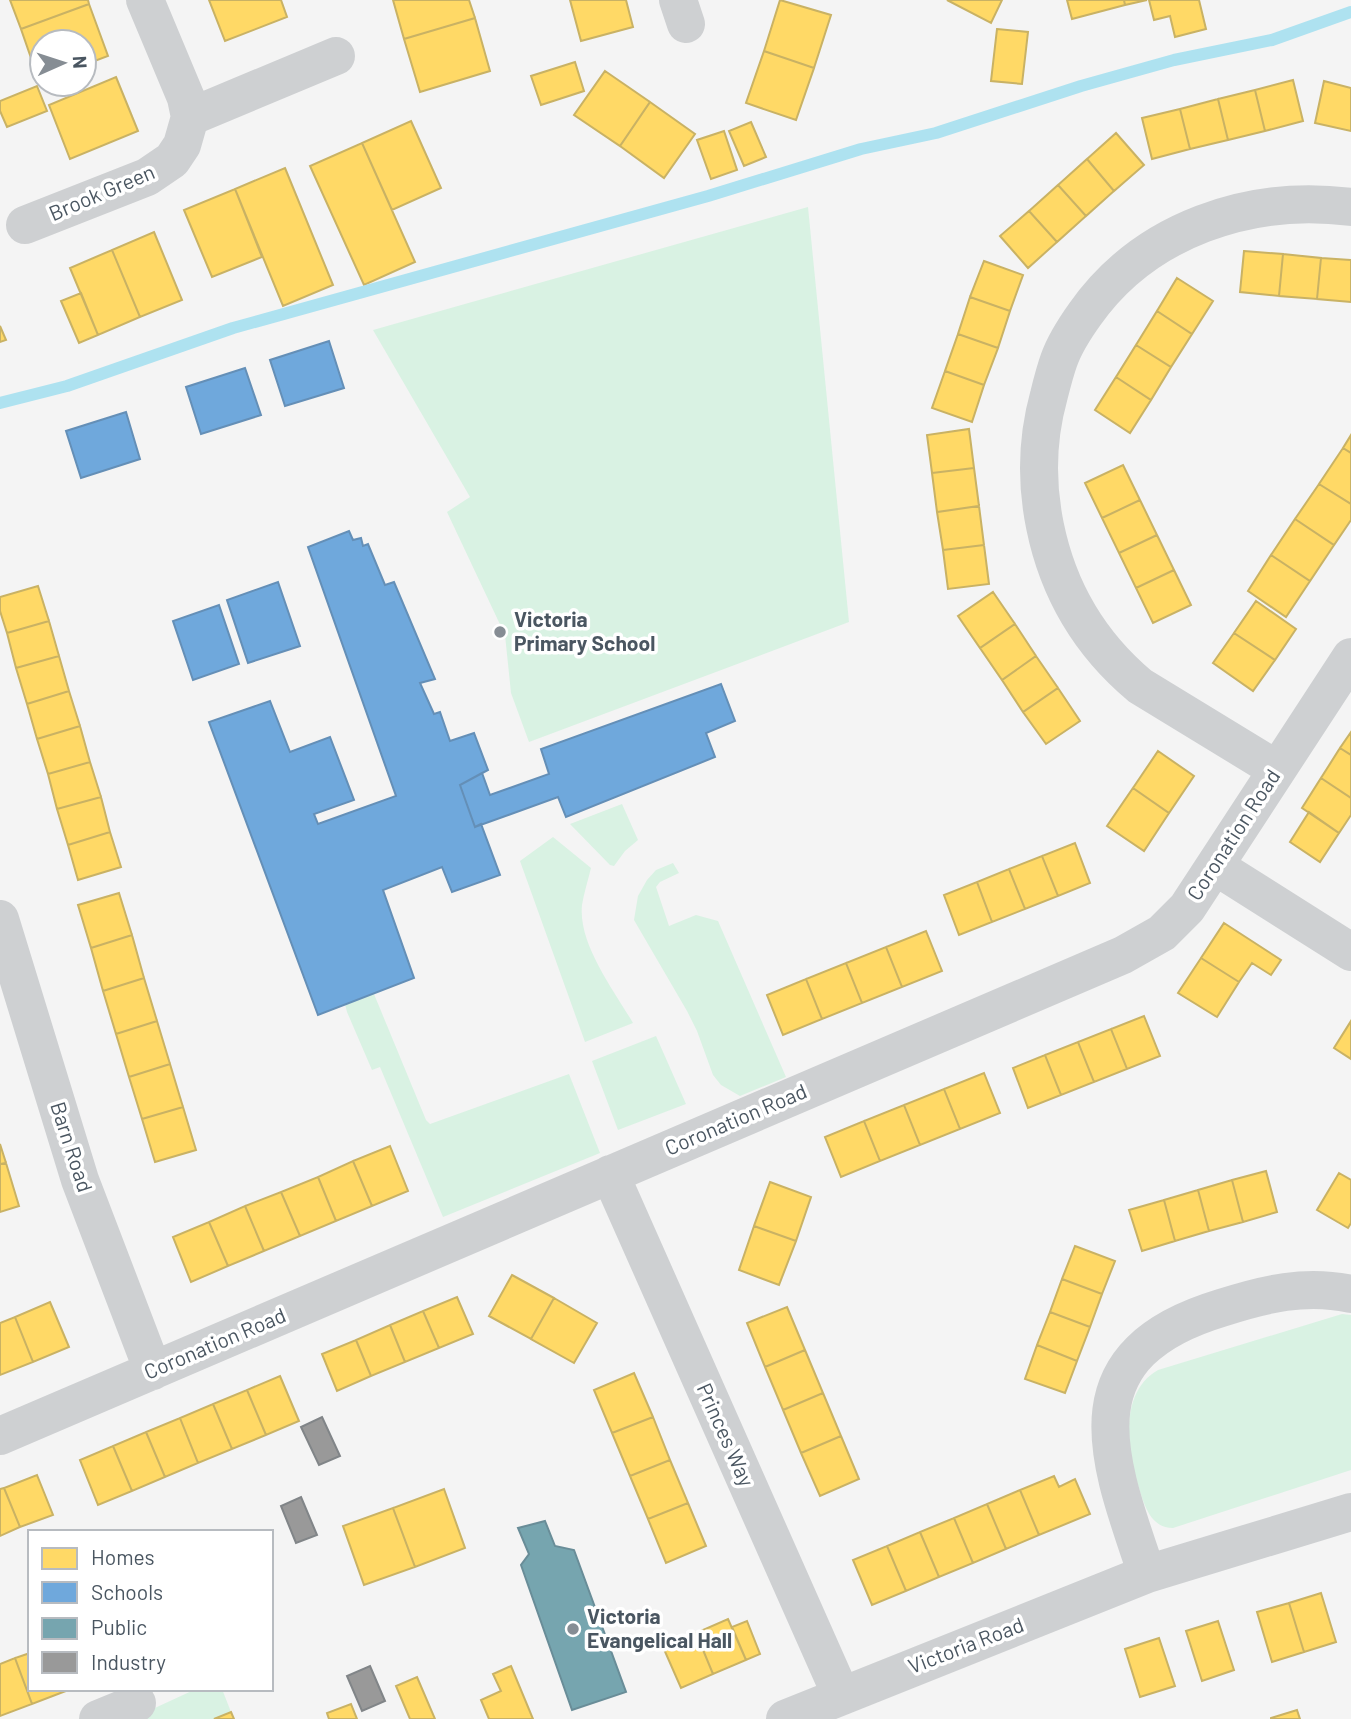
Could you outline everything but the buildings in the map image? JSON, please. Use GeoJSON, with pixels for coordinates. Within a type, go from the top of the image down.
{"type":"FeatureCollection","features":[{"type":"Feature","properties":{"kind":"street"},"geometry":{"type":"LineString","coordinates":[[145,0],[184,92],[190,117],[336,56]]}},
{"type":"Feature","properties":{"kind":"street","name":"Brook Green"},"geometry":{"type":"LineString","coordinates":[[25,225],[148,177],[162,169],[182,145],[190,117]]}},
{"type":"Feature","properties":{"kind":"street"},"geometry":{"type":"LineString","coordinates":[[1276,769],[1140,686],[1121,670],[1094,639],[1067,594],[1048,542],[1040,492],[1040,443],[1051,387],[1068,342],[1103,291],[1137,260],[1173,235],[1231,214],[1293,205],[1328,204],[1351,207]]}},
{"type":"Feature","properties":{"kind":"street","name":"Coronation Road"},"geometry":{"type":"LineString","coordinates":[[0,1436],[1137,949],[1175,921],[1200,890],[1351,657]]}},
{"type":"Feature","properties":{"kind":"street"},"geometry":{"type":"LineString","coordinates":[[1215,866],[1351,952]]}},
{"type":"Feature","properties":{"kind":"street","name":"Barn Road"},"geometry":{"type":"LineString","coordinates":[[0,919],[80,1180],[153,1371]]}},
{"type":"Feature","properties":{"kind":"street","name":"Princes Way"},"geometry":{"type":"LineString","coordinates":[[610,1174],[841,1695]]}},
{"type":"Feature","properties":{"kind":"street"},"geometry":{"type":"LineString","coordinates":[[1147,1574],[1122,1502],[1110,1448],[1113,1396],[1127,1366],[1155,1337],[1211,1311],[1287,1291],[1319,1289],[1351,1294]]}},
{"type":"Feature","properties":{"kind":"street","name":"Victoria Road"},"geometry":{"type":"LineString","coordinates":[[785,1719],[1147,1574],[1351,1512]]}},
{"type":"Feature","properties":{"kind":"street"},"geometry":{"type":"LineString","coordinates":[[98,1719],[137,1703]]}},
{"type":"Feature","properties":{"kind":"green space"},"geometry":{"type":"Polygon","coordinates":[[[808,207],[849,622],[529,742],[511,693],[505,635],[447,512],[470,497],[373,330],[808,207]]]}},
{"type":"Feature","properties":{"kind":"green space"},"geometry":{"type":"Polygon","coordinates":[[[622,804],[638,840],[614,866],[570,824],[622,804]]]}},
{"type":"Feature","properties":{"kind":"green space"},"geometry":{"type":"Polygon","coordinates":[[[553,837],[591,868],[582,905],[586,935],[599,966],[633,1023],[585,1042],[520,861],[553,837]]]}},
{"type":"Feature","properties":{"kind":"green space"},"geometry":{"type":"Polygon","coordinates":[[[673,863],[679,873],[660,882],[656,887],[669,926],[696,915],[718,921],[786,1077],[740,1096],[721,1085],[713,1075],[687,1011],[634,920],[638,896],[647,880],[656,870],[673,863]]]}},
{"type":"Feature","properties":{"kind":"green space"},"geometry":{"type":"Polygon","coordinates":[[[374,994],[430,1124],[569,1074],[600,1153],[443,1217],[380,1067],[372,1070],[347,1012],[345,1004],[374,994]]]}},
{"type":"Feature","properties":{"kind":"green space"},"geometry":{"type":"Polygon","coordinates":[[[656,1036],[686,1104],[618,1130],[592,1061],[656,1036]]]}},
{"type":"Feature","properties":{"kind":"green space"},"geometry":{"type":"Polygon","coordinates":[[[1342,1314],[1351,1315],[1351,1470],[1173,1528],[1165,1527],[1153,1519],[1138,1485],[1129,1439],[1132,1407],[1145,1380],[1158,1370],[1342,1314]]]}},
{"type":"Feature","properties":{"kind":"green space"},"geometry":{"type":"Polygon","coordinates":[[[192,1691],[223,1691],[231,1712],[214,1719],[131,1719],[192,1691]]]}},
{"type":"Feature","properties":{"kind":"waterway"},"geometry":{"type":"LineString","coordinates":[[0,403],[67,386],[233,328],[708,196],[861,149],[936,133],[1081,86],[1174,60],[1272,40],[1351,12]]}},
{"type":"Feature","properties":{"kind":"place","name":"Victoria Primary School"},"geometry":{"type":"Point","coordinates":[500,632]}},
{"type":"Feature","properties":{"kind":"place","name":"Victoria Evangelical Hall"},"geometry":{"type":"Point","coordinates":[573,1629]}}]}
